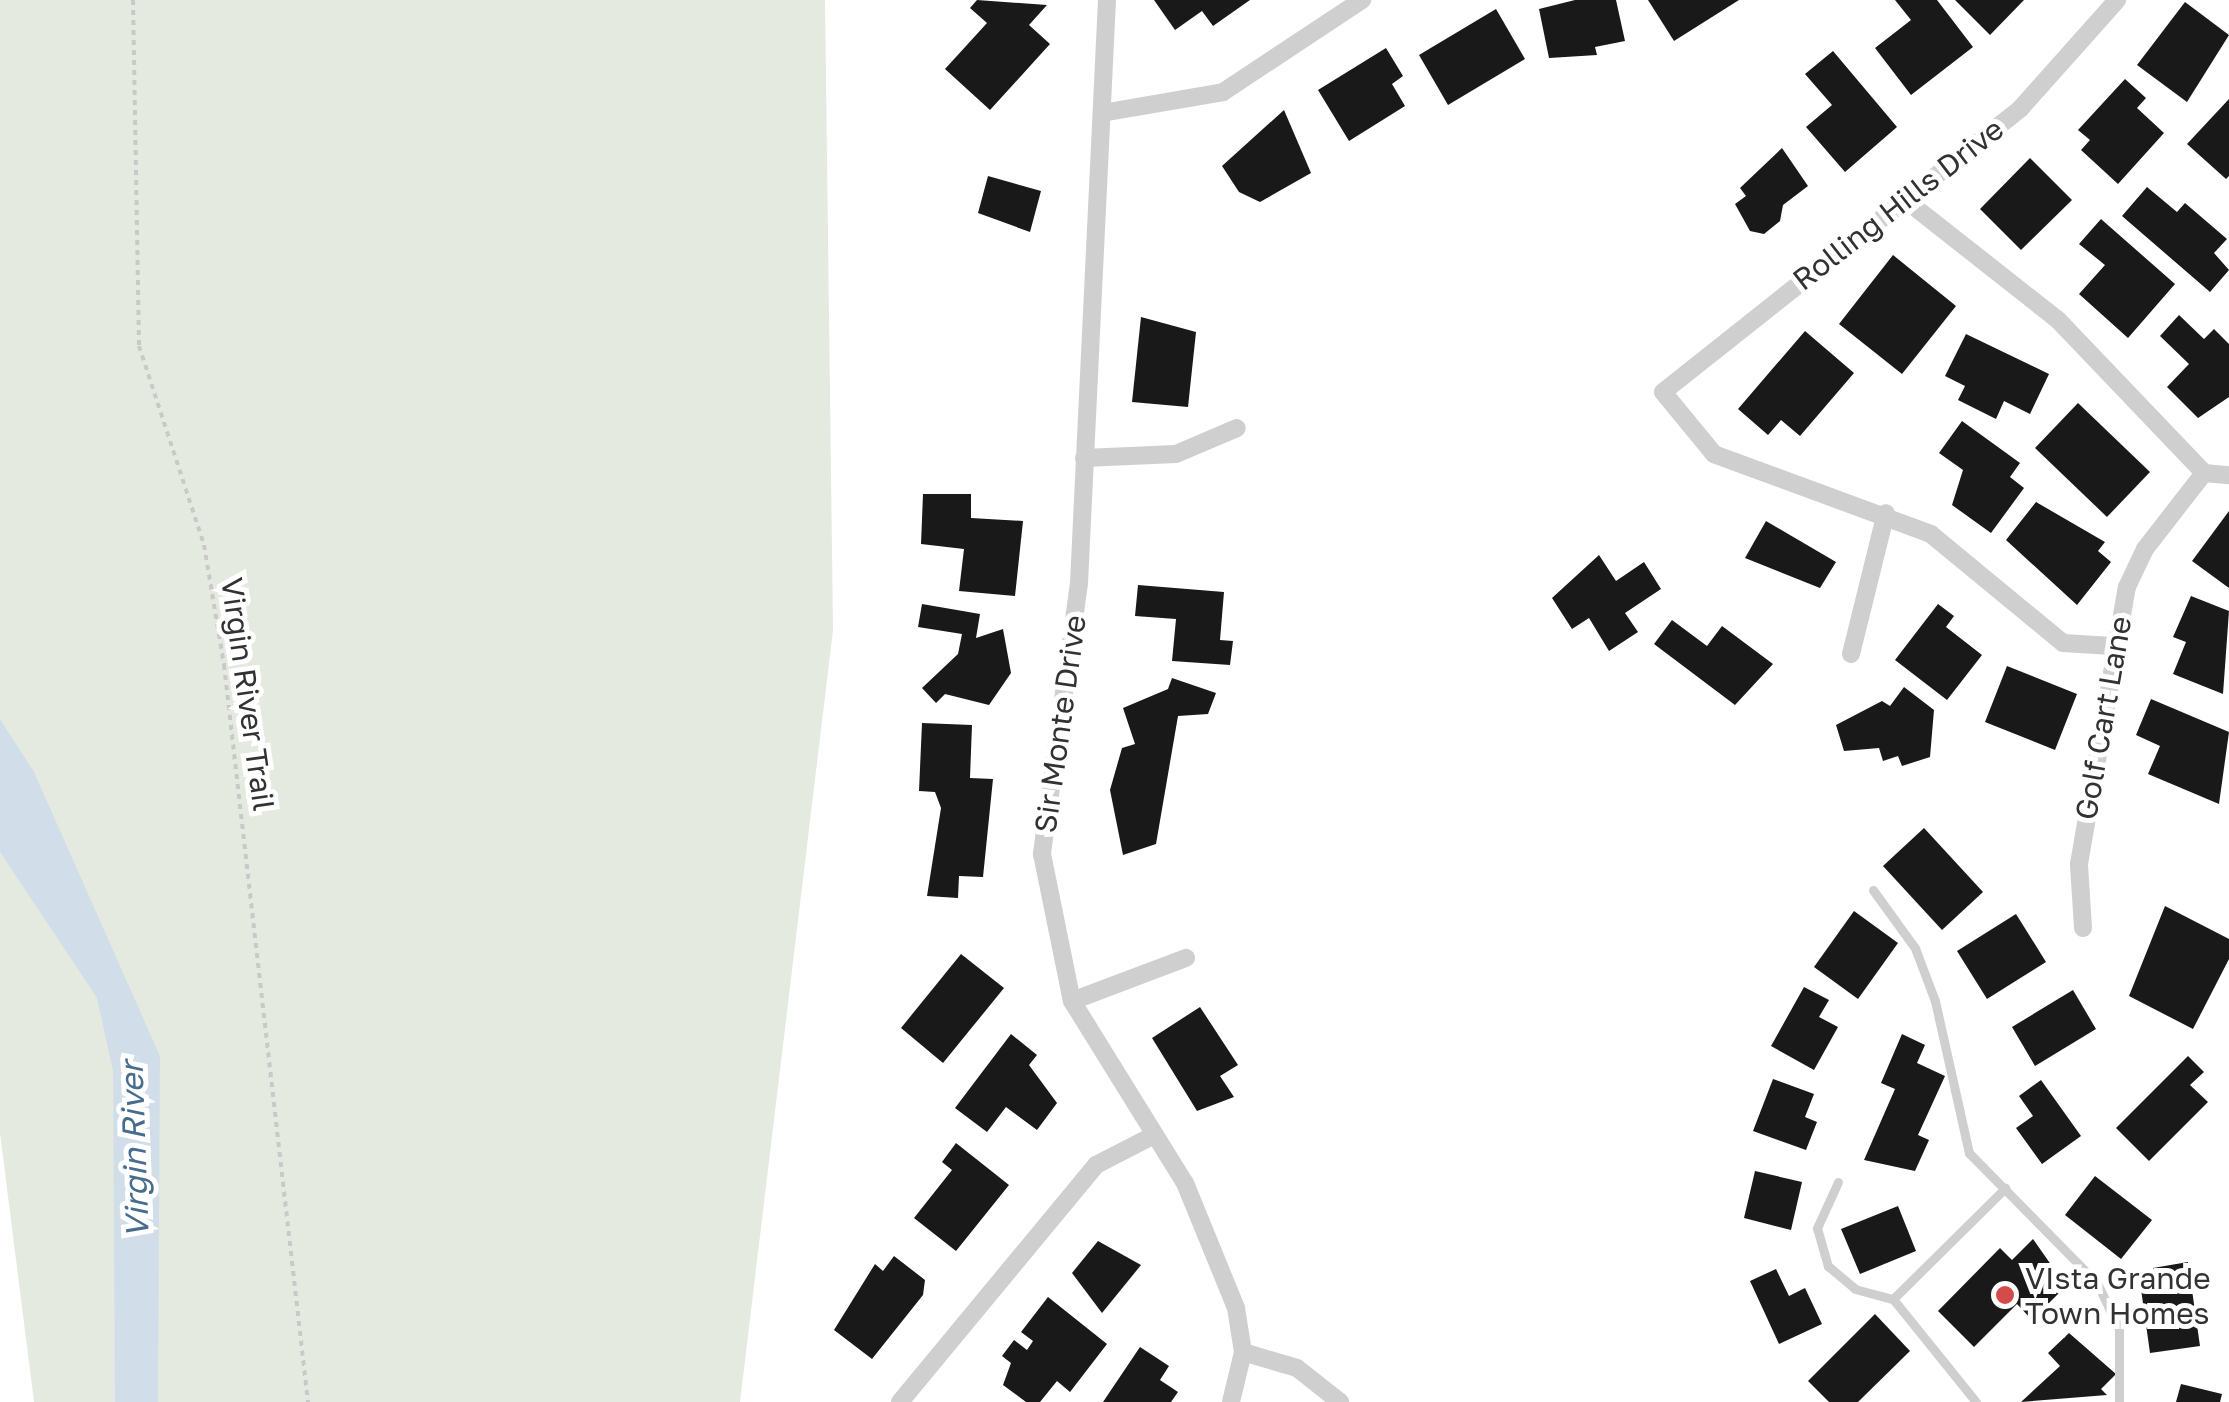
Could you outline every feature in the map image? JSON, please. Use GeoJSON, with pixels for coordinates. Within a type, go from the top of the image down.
{"type":"FeatureCollection","features":[{"type":"Feature","properties":{"kind":"street","name":"Sir Monte Drive"},"geometry":{"type":"LineString","coordinates":[[1107,0],[1068,708],[1042,854],[1072,1000],[1154,1135],[1222,1272],[1243,1352],[1231,1402]]}},
{"type":"Feature","properties":{"kind":"street"},"geometry":{"type":"LineString","coordinates":[[1102,112],[1223,92],[1362,0]]}},
{"type":"Feature","properties":{"kind":"street","name":"Rolling Hills Drive"},"geometry":{"type":"LineString","coordinates":[[1886,513],[1714,454],[1663,392],[1902,198],[2020,109],[2117,0]]}},
{"type":"Feature","properties":{"kind":"street"},"geometry":{"type":"LineString","coordinates":[[1902,198],[2058,320],[2204,473],[2229,475]]}},
{"type":"Feature","properties":{"kind":"street"},"geometry":{"type":"LineString","coordinates":[[1084,458],[1176,454],[1237,428]]}},
{"type":"Feature","properties":{"kind":"street","name":"Golf Cart Lane"},"geometry":{"type":"LineString","coordinates":[[2083,928],[2079,864],[2112,646],[2144,549],[2204,473]]}},
{"type":"Feature","properties":{"kind":"street"},"geometry":{"type":"LineString","coordinates":[[1852,654],[1886,513],[1977,566],[2063,643],[2112,646]]}},
{"type":"Feature","properties":{"kind":"street"},"geometry":{"type":"LineString","coordinates":[[1072,1000],[1186,958]]}},
{"type":"Feature","properties":{"kind":"street"},"geometry":{"type":"LineString","coordinates":[[900,1402],[1096,1164],[1154,1135]]}},
{"type":"Feature","properties":{"kind":"street"},"geometry":{"type":"LineString","coordinates":[[1243,1352],[1297,1368],[1340,1402]]}},
{"type":"Feature","properties":{"kind":"lane"},"geometry":{"type":"LineString","coordinates":[[1873,890],[1915,948],[1935,1000],[1969,1153],[2098,1284],[2119,1329],[2119,1402]]}},
{"type":"Feature","properties":{"kind":"lane"},"geometry":{"type":"LineString","coordinates":[[1838,1182],[1817,1228],[1828,1266],[1855,1288],[1893,1298],[1976,1402]]}},
{"type":"Feature","properties":{"kind":"lane"},"geometry":{"type":"LineString","coordinates":[[1893,1298],[2005,1188]]}},
{"type":"Feature","properties":{"kind":"path","name":"Virgin River Trail"},"geometry":{"type":"LineString","coordinates":[[133,0],[139,346],[204,545],[224,664],[308,1402]]}},
{"type":"Feature","properties":{"kind":"shaded area"},"geometry":{"type":"Polygon","coordinates":[[[0,0],[825,0],[833,630],[740,1402],[34,1402],[0,1133],[0,0]]]}},
{"type":"Feature","properties":{"kind":"water","name":"Virgin River"},"geometry":{"type":"Polygon","coordinates":[[[0,719],[34,772],[160,1056],[158,1402],[115,1402],[113,1071],[97,998],[0,852],[0,719]]]}},
{"type":"Feature","properties":{"kind":"building"},"geometry":{"type":"Polygon","coordinates":[[[977,0],[1047,5],[1029,25],[1050,44],[990,110],[945,69],[987,23],[970,8],[977,0]]]}},
{"type":"Feature","properties":{"kind":"building"},"geometry":{"type":"Polygon","coordinates":[[[1154,0],[1250,0],[1213,26],[1202,11],[1175,30],[1154,0]]]}},
{"type":"Feature","properties":{"kind":"building"},"geometry":{"type":"Polygon","coordinates":[[[1575,0],[1616,0],[1625,41],[1595,47],[1597,55],[1549,58],[1539,9],[1575,0]]]}},
{"type":"Feature","properties":{"kind":"building"},"geometry":{"type":"Polygon","coordinates":[[[1648,0],[1739,0],[1674,41],[1648,0]]]}},
{"type":"Feature","properties":{"kind":"building"},"geometry":{"type":"Polygon","coordinates":[[[1895,0],[1937,0],[1973,47],[1911,95],[1875,48],[1911,20],[1895,0]]]}},
{"type":"Feature","properties":{"kind":"building"},"geometry":{"type":"Polygon","coordinates":[[[1955,0],[2024,0],[1990,35],[1955,0]]]}},
{"type":"Feature","properties":{"kind":"building"},"geometry":{"type":"Polygon","coordinates":[[[2185,2],[2229,35],[2187,102],[2137,65],[2185,2]]]}},
{"type":"Feature","properties":{"kind":"building"},"geometry":{"type":"Polygon","coordinates":[[[1496,9],[1525,59],[1448,105],[1419,55],[1496,9]]]}},
{"type":"Feature","properties":{"kind":"building"},"geometry":{"type":"Polygon","coordinates":[[[1386,48],[1403,76],[1392,84],[1405,106],[1349,141],[1318,90],[1386,48]]]}},
{"type":"Feature","properties":{"kind":"building"},"geometry":{"type":"Polygon","coordinates":[[[1833,51],[1897,127],[1845,172],[1806,127],[1832,105],[1805,74],[1833,51]]]}},
{"type":"Feature","properties":{"kind":"building"},"geometry":{"type":"Polygon","coordinates":[[[2125,79],[2146,98],[2137,108],[2164,133],[2118,184],[2081,150],[2090,140],[2078,130],[2125,79]]]}},
{"type":"Feature","properties":{"kind":"building"},"geometry":{"type":"Polygon","coordinates":[[[2229,99],[2229,176],[2226,179],[2187,144],[2229,99]]]}},
{"type":"Feature","properties":{"kind":"building"},"geometry":{"type":"Polygon","coordinates":[[[1284,110],[1311,173],[1260,202],[1239,192],[1222,166],[1284,110]]]}},
{"type":"Feature","properties":{"kind":"building"},"geometry":{"type":"Polygon","coordinates":[[[1782,148],[1808,186],[1783,205],[1780,221],[1764,234],[1750,231],[1735,204],[1746,196],[1740,188],[1782,148]]]}},
{"type":"Feature","properties":{"kind":"building"},"geometry":{"type":"Polygon","coordinates":[[[2030,158],[2072,200],[2021,250],[1980,209],[2030,158]]]}},
{"type":"Feature","properties":{"kind":"building"},"geometry":{"type":"Polygon","coordinates":[[[988,176],[1041,191],[1030,232],[978,213],[988,176]]]}},
{"type":"Feature","properties":{"kind":"building"},"geometry":{"type":"Polygon","coordinates":[[[2147,187],[2177,212],[2185,203],[2227,239],[2214,253],[2229,270],[2210,292],[2122,216],[2147,187]]]}},
{"type":"Feature","properties":{"kind":"building"},"geometry":{"type":"Polygon","coordinates":[[[2101,219],[2175,284],[2128,338],[2079,294],[2105,265],[2079,244],[2101,219]]]}},
{"type":"Feature","properties":{"kind":"building"},"geometry":{"type":"Polygon","coordinates":[[[1893,255],[1956,306],[1902,374],[1839,324],[1893,255]]]}},
{"type":"Feature","properties":{"kind":"building"},"geometry":{"type":"Polygon","coordinates":[[[2179,315],[2204,339],[2214,329],[2229,344],[2229,397],[2198,418],[2167,387],[2189,364],[2160,336],[2179,315]]]}},
{"type":"Feature","properties":{"kind":"building"},"geometry":{"type":"Polygon","coordinates":[[[1141,317],[1196,332],[1188,407],[1132,402],[1141,317]]]}},
{"type":"Feature","properties":{"kind":"building"},"geometry":{"type":"Polygon","coordinates":[[[1805,331],[1854,373],[1800,436],[1781,420],[1768,435],[1738,409],[1805,331]]]}},
{"type":"Feature","properties":{"kind":"building"},"geometry":{"type":"Polygon","coordinates":[[[1966,334],[2049,374],[2030,414],[2004,401],[1996,419],[1958,400],[1965,386],[1945,376],[1966,334]]]}},
{"type":"Feature","properties":{"kind":"building"},"geometry":{"type":"Polygon","coordinates":[[[2078,403],[2150,472],[2107,517],[2035,448],[2078,403]]]}},
{"type":"Feature","properties":{"kind":"building"},"geometry":{"type":"Polygon","coordinates":[[[1962,421],[2020,463],[2010,477],[2024,488],[1991,533],[1952,505],[1963,470],[1939,453],[1962,421]]]}},
{"type":"Feature","properties":{"kind":"building"},"geometry":{"type":"Polygon","coordinates":[[[923,494],[971,494],[971,518],[1023,521],[1015,596],[959,591],[964,549],[921,544],[923,494]]]}},
{"type":"Feature","properties":{"kind":"building"},"geometry":{"type":"Polygon","coordinates":[[[2036,502],[2105,542],[2098,551],[2111,562],[2077,605],[2006,540],[2036,502]]]}},
{"type":"Feature","properties":{"kind":"building"},"geometry":{"type":"Polygon","coordinates":[[[2229,511],[2229,588],[2192,561],[2229,511]]]}},
{"type":"Feature","properties":{"kind":"building"},"geometry":{"type":"Polygon","coordinates":[[[1766,521],[1836,562],[1820,588],[1745,558],[1766,521]]]}},
{"type":"Feature","properties":{"kind":"building"},"geometry":{"type":"Polygon","coordinates":[[[1599,555],[1616,581],[1644,562],[1661,589],[1625,613],[1638,632],[1609,651],[1589,618],[1572,629],[1552,598],[1599,555]]]}},
{"type":"Feature","properties":{"kind":"building"},"geometry":{"type":"Polygon","coordinates":[[[1138,585],[1224,592],[1220,640],[1233,641],[1230,665],[1172,661],[1176,619],[1135,616],[1138,585]]]}},
{"type":"Feature","properties":{"kind":"building"},"geometry":{"type":"Polygon","coordinates":[[[2191,596],[2229,611],[2223,694],[2173,674],[2186,642],[2173,637],[2191,596]]]}},
{"type":"Feature","properties":{"kind":"building"},"geometry":{"type":"Polygon","coordinates":[[[922,604],[980,614],[976,638],[1003,629],[1011,673],[989,705],[945,694],[936,703],[922,688],[958,654],[962,634],[918,627],[922,604]]]}},
{"type":"Feature","properties":{"kind":"building"},"geometry":{"type":"Polygon","coordinates":[[[1938,604],[1954,616],[1946,627],[1982,655],[1947,700],[1895,660],[1938,604]]]}},
{"type":"Feature","properties":{"kind":"building"},"geometry":{"type":"Polygon","coordinates":[[[1672,620],[1707,646],[1722,626],[1773,664],[1735,705],[1654,644],[1672,620]]]}},
{"type":"Feature","properties":{"kind":"building"},"geometry":{"type":"Polygon","coordinates":[[[2007,666],[2077,694],[2055,750],[1985,722],[2007,666]]]}},
{"type":"Feature","properties":{"kind":"building"},"geometry":{"type":"Polygon","coordinates":[[[1172,678],[1216,693],[1208,714],[1178,716],[1156,844],[1123,855],[1110,790],[1122,748],[1135,744],[1123,708],[1168,689],[1172,678]]]}},
{"type":"Feature","properties":{"kind":"building"},"geometry":{"type":"Polygon","coordinates":[[[1904,687],[1934,710],[1930,757],[1902,766],[1898,756],[1883,761],[1879,748],[1844,751],[1836,725],[1882,701],[1890,706],[1904,687]]]}},
{"type":"Feature","properties":{"kind":"building"},"geometry":{"type":"Polygon","coordinates":[[[2151,699],[2229,732],[2219,804],[2148,774],[2160,746],[2136,735],[2151,699]]]}},
{"type":"Feature","properties":{"kind":"building"},"geometry":{"type":"Polygon","coordinates":[[[922,723],[972,725],[970,778],[993,779],[983,877],[959,876],[958,898],[927,896],[941,808],[935,792],[919,791],[922,723]]]}},
{"type":"Feature","properties":{"kind":"building"},"geometry":{"type":"Polygon","coordinates":[[[1924,828],[1983,892],[1942,930],[1883,866],[1924,828]]]}},
{"type":"Feature","properties":{"kind":"building"},"geometry":{"type":"Polygon","coordinates":[[[2165,906],[2229,939],[2229,959],[2193,1029],[2129,996],[2165,906]]]}},
{"type":"Feature","properties":{"kind":"building"},"geometry":{"type":"Polygon","coordinates":[[[1854,911],[1898,943],[1858,999],[1814,967],[1854,911]]]}},
{"type":"Feature","properties":{"kind":"building"},"geometry":{"type":"Polygon","coordinates":[[[2016,914],[2046,962],[1987,999],[1957,951],[2016,914]]]}},
{"type":"Feature","properties":{"kind":"building"},"geometry":{"type":"Polygon","coordinates":[[[961,954],[1004,988],[943,1063],[901,1028],[961,954]]]}},
{"type":"Feature","properties":{"kind":"building"},"geometry":{"type":"Polygon","coordinates":[[[1804,987],[1829,1000],[1819,1017],[1838,1027],[1814,1070],[1771,1046],[1804,987]]]}},
{"type":"Feature","properties":{"kind":"building"},"geometry":{"type":"Polygon","coordinates":[[[2073,990],[2096,1029],[2035,1066],[2012,1027],[2073,990]]]}},
{"type":"Feature","properties":{"kind":"building"},"geometry":{"type":"Polygon","coordinates":[[[1200,1007],[1238,1065],[1220,1076],[1234,1097],[1197,1111],[1152,1038],[1200,1007]]]}},
{"type":"Feature","properties":{"kind":"building"},"geometry":{"type":"Polygon","coordinates":[[[1011,1034],[1037,1055],[1029,1065],[1057,1103],[1037,1130],[1006,1107],[987,1132],[955,1108],[1011,1034]]]}},
{"type":"Feature","properties":{"kind":"building"},"geometry":{"type":"Polygon","coordinates":[[[1902,1034],[1925,1045],[1917,1063],[1945,1076],[1918,1135],[1929,1140],[1915,1171],[1864,1160],[1895,1089],[1881,1083],[1902,1034]]]}},
{"type":"Feature","properties":{"kind":"building"},"geometry":{"type":"Polygon","coordinates":[[[2188,1056],[2204,1072],[2190,1085],[2208,1102],[2149,1161],[2116,1128],[2188,1056]]]}},
{"type":"Feature","properties":{"kind":"building"},"geometry":{"type":"Polygon","coordinates":[[[1773,1079],[1814,1094],[1805,1117],[1817,1122],[1806,1150],[1753,1131],[1773,1079]]]}},
{"type":"Feature","properties":{"kind":"building"},"geometry":{"type":"Polygon","coordinates":[[[2041,1080],[2081,1136],[2042,1164],[2016,1128],[2033,1116],[2019,1096],[2041,1080]]]}},
{"type":"Feature","properties":{"kind":"building"},"geometry":{"type":"Polygon","coordinates":[[[956,1143],[1009,1185],[956,1251],[914,1218],[952,1170],[942,1162],[956,1143]]]}},
{"type":"Feature","properties":{"kind":"building"},"geometry":{"type":"Polygon","coordinates":[[[1755,1171],[1802,1182],[1791,1230],[1744,1218],[1755,1171]]]}},
{"type":"Feature","properties":{"kind":"building","name":"VIsta Grande Town Homes"},"geometry":{"type":"Polygon","coordinates":[[[2095,1176],[2152,1220],[2121,1259],[2065,1215],[2095,1176]]]}},
{"type":"Feature","properties":{"kind":"building"},"geometry":{"type":"Polygon","coordinates":[[[1898,1206],[1916,1251],[1860,1274],[1841,1229],[1898,1206]]]}},
{"type":"Feature","properties":{"kind":"building","name":"VIsta Grande Town Homes"},"geometry":{"type":"Polygon","coordinates":[[[2033,1239],[2066,1286],[2032,1320],[2017,1304],[1974,1347],[1938,1311],[2000,1248],[2012,1260],[2033,1239]]]}},
{"type":"Feature","properties":{"kind":"building"},"geometry":{"type":"Polygon","coordinates":[[[1098,1241],[1141,1265],[1102,1313],[1072,1273],[1098,1241]]]}},
{"type":"Feature","properties":{"kind":"building"},"geometry":{"type":"Polygon","coordinates":[[[894,1256],[925,1280],[923,1295],[872,1359],[834,1330],[875,1264],[883,1271],[894,1256]]]}},
{"type":"Feature","properties":{"kind":"building","name":"VIsta Grande Town Homes"},"geometry":{"type":"Polygon","coordinates":[[[2188,1262],[2200,1346],[2150,1353],[2140,1282],[2155,1279],[2153,1268],[2188,1262]]]}},
{"type":"Feature","properties":{"kind":"building"},"geometry":{"type":"Polygon","coordinates":[[[1776,1269],[1789,1296],[1805,1288],[1822,1324],[1779,1344],[1750,1281],[1776,1269]]]}},
{"type":"Feature","properties":{"kind":"building"},"geometry":{"type":"Polygon","coordinates":[[[1048,1297],[1107,1344],[1070,1392],[1057,1381],[1040,1402],[1026,1402],[1003,1385],[1011,1363],[1002,1356],[1014,1340],[1027,1350],[1033,1341],[1021,1332],[1048,1297]]]}},
{"type":"Feature","properties":{"kind":"building"},"geometry":{"type":"Polygon","coordinates":[[[1875,1314],[1910,1351],[1858,1402],[1829,1402],[1808,1381],[1875,1314]]]}},
{"type":"Feature","properties":{"kind":"building","name":"VIsta Grande Town Homes"},"geometry":{"type":"Polygon","coordinates":[[[2069,1333],[2116,1374],[2101,1389],[2107,1395],[2021,1402],[2060,1366],[2048,1353],[2069,1333]]]}},
{"type":"Feature","properties":{"kind":"building"},"geometry":{"type":"Polygon","coordinates":[[[1140,1347],[1169,1366],[1160,1380],[1178,1392],[1171,1402],[1103,1402],[1140,1347]]]}},
{"type":"Feature","properties":{"kind":"building","name":"VIsta Grande Town Homes"},"geometry":{"type":"Polygon","coordinates":[[[2181,1384],[2222,1394],[2220,1402],[2176,1402],[2181,1384]]]}},
{"type":"Feature","properties":{"kind":"place","name":"VIsta Grande Town Homes"},"geometry":{"type":"Point","coordinates":[2005,1295]}}]}
